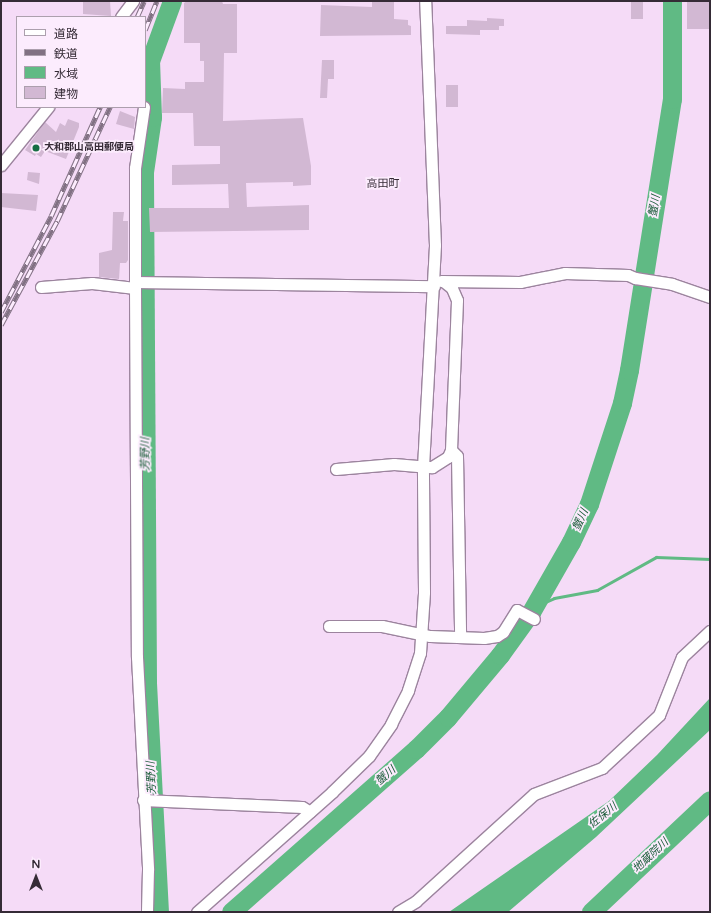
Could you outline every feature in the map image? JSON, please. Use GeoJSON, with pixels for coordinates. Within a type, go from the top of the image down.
{"type":"FeatureCollection","features":[{"type":"Feature","properties":{"kind":"street"},"geometry":{"type":"LineString","coordinates":[[122,16],[133,1]]}},
{"type":"Feature","properties":{"kind":"street"},"geometry":{"type":"LineString","coordinates":[[197,912],[310,812],[369,756],[391,724],[408,690],[420,653],[422,635],[423,467],[437,282],[425,1]]}},
{"type":"Feature","properties":{"kind":"street"},"geometry":{"type":"LineString","coordinates":[[1,165],[47,108]]}},
{"type":"Feature","properties":{"kind":"street"},"geometry":{"type":"LineString","coordinates":[[144,108],[135,168],[135,285],[137,657],[143,800],[148,870],[147,912]]}},
{"type":"Feature","properties":{"kind":"street"},"geometry":{"type":"LineString","coordinates":[[41,287],[92,283],[135,285],[150,282],[520,282],[565,272],[628,275],[635,278],[653,280],[710,297]]}},
{"type":"Feature","properties":{"kind":"street"},"geometry":{"type":"LineString","coordinates":[[336,469],[394,464],[423,467],[439,464],[451,450],[457,300],[452,288],[437,282]]}},
{"type":"Feature","properties":{"kind":"street"},"geometry":{"type":"LineString","coordinates":[[451,450],[457,456],[460,636]]}},
{"type":"Feature","properties":{"kind":"street"},"geometry":{"type":"LineString","coordinates":[[329,626],[382,626],[422,635],[497,636],[503,632],[517,610],[534,619]]}},
{"type":"Feature","properties":{"kind":"street"},"geometry":{"type":"LineString","coordinates":[[398,912],[416,901],[534,794],[602,768],[659,715],[682,657],[710,631]]}},
{"type":"Feature","properties":{"kind":"street"},"geometry":{"type":"LineString","coordinates":[[143,800],[302,807],[310,812]]}},
{"type":"Feature","properties":{"kind":"water","name":"佐保川"},"geometry":{"type":"Polygon","coordinates":[[[710,698],[710,730],[596,837],[508,912],[449,912],[609,801],[657,755],[710,698]]]}},
{"type":"Feature","properties":{"kind":"building"},"geometry":{"type":"Polygon","coordinates":[[[83,1],[110,1],[111,16],[83,14],[83,1]]]}},
{"type":"Feature","properties":{"kind":"building"},"geometry":{"type":"Polygon","coordinates":[[[187,1],[222,1],[223,4],[237,4],[237,53],[224,53],[223,121],[303,118],[311,166],[311,185],[293,186],[293,182],[246,183],[247,207],[309,205],[309,230],[150,232],[149,208],[229,208],[228,184],[172,185],[172,165],[220,164],[220,146],[194,146],[193,113],[162,113],[163,88],[185,89],[185,82],[204,82],[204,61],[200,61],[200,43],[184,43],[184,3],[187,1]]]}},
{"type":"Feature","properties":{"kind":"building"},"geometry":{"type":"Polygon","coordinates":[[[372,1],[394,1],[394,19],[408,20],[408,25],[411,26],[411,35],[320,36],[321,5],[372,7],[372,1]]]}},
{"type":"Feature","properties":{"kind":"building"},"geometry":{"type":"Polygon","coordinates":[[[631,1],[643,1],[643,19],[631,19],[631,1]]]}},
{"type":"Feature","properties":{"kind":"building"},"geometry":{"type":"Polygon","coordinates":[[[687,1],[710,1],[710,29],[687,29],[687,1]]]}},
{"type":"Feature","properties":{"kind":"building"},"geometry":{"type":"Polygon","coordinates":[[[487,18],[504,19],[504,26],[499,26],[499,30],[480,30],[480,35],[446,34],[446,26],[467,26],[467,20],[487,21],[487,18]]]}},
{"type":"Feature","properties":{"kind":"building"},"geometry":{"type":"Polygon","coordinates":[[[322,60],[334,60],[334,79],[328,79],[327,98],[320,98],[322,60]]]}},
{"type":"Feature","properties":{"kind":"building"},"geometry":{"type":"Polygon","coordinates":[[[446,85],[458,85],[458,107],[446,107],[446,85]]]}},
{"type":"Feature","properties":{"kind":"building"},"geometry":{"type":"Polygon","coordinates":[[[120,111],[135,117],[134,129],[116,124],[120,111]]]}},
{"type":"Feature","properties":{"kind":"building"},"geometry":{"type":"Polygon","coordinates":[[[68,119],[79,123],[79,127],[66,159],[45,151],[41,157],[36,154],[35,156],[25,150],[45,122],[56,132],[60,123],[65,126],[68,119]]]}},
{"type":"Feature","properties":{"kind":"building"},"geometry":{"type":"Polygon","coordinates":[[[28,172],[40,173],[39,184],[27,180],[28,172]]]}},
{"type":"Feature","properties":{"kind":"building"},"geometry":{"type":"Polygon","coordinates":[[[1,193],[38,195],[36,211],[1,207],[1,193]]]}},
{"type":"Feature","properties":{"kind":"building"},"geometry":{"type":"Polygon","coordinates":[[[113,212],[124,212],[123,221],[128,221],[128,260],[126,263],[120,263],[119,279],[99,277],[99,253],[112,250],[113,212]]]}},
{"type":"Feature","properties":{"kind":"waterway","name":"芳野川"},"geometry":{"type":"LineString","coordinates":[[159,912],[147,682],[144,172],[152,117],[150,61],[172,1]]}},
{"type":"Feature","properties":{"kind":"waterway","name":"蟹川"},"geometry":{"type":"LineString","coordinates":[[231,912],[416,749],[448,717],[500,655],[531,612],[571,542],[589,504],[622,403],[629,370],[672,99],[672,1]]}},
{"type":"Feature","properties":{"kind":"waterway"},"geometry":{"type":"LineString","coordinates":[[534,607],[554,598],[597,590],[656,557],[710,559]]}},
{"type":"Feature","properties":{"kind":"waterway","name":"地蔵院川"},"geometry":{"type":"LineString","coordinates":[[591,912],[710,800]]}},
{"type":"Feature","properties":{"kind":"railway"},"geometry":{"type":"LineString","coordinates":[[137,16],[144,1]]}},
{"type":"Feature","properties":{"kind":"railway"},"geometry":{"type":"LineString","coordinates":[[146,28],[157,1]]}},
{"type":"Feature","properties":{"kind":"railway"},"geometry":{"type":"LineString","coordinates":[[1,312],[51,216],[100,108]]}},
{"type":"Feature","properties":{"kind":"railway"},"geometry":{"type":"LineString","coordinates":[[1,325],[57,221],[110,108]]}},
{"type":"Feature","properties":{"kind":"place","name":"大和郡山高田郵便局"},"geometry":{"type":"Point","coordinates":[36,148]}},
{"type":"Feature","properties":{"kind":"district","name":"高田町"},"geometry":{"type":"Point","coordinates":[383,184]}}]}
